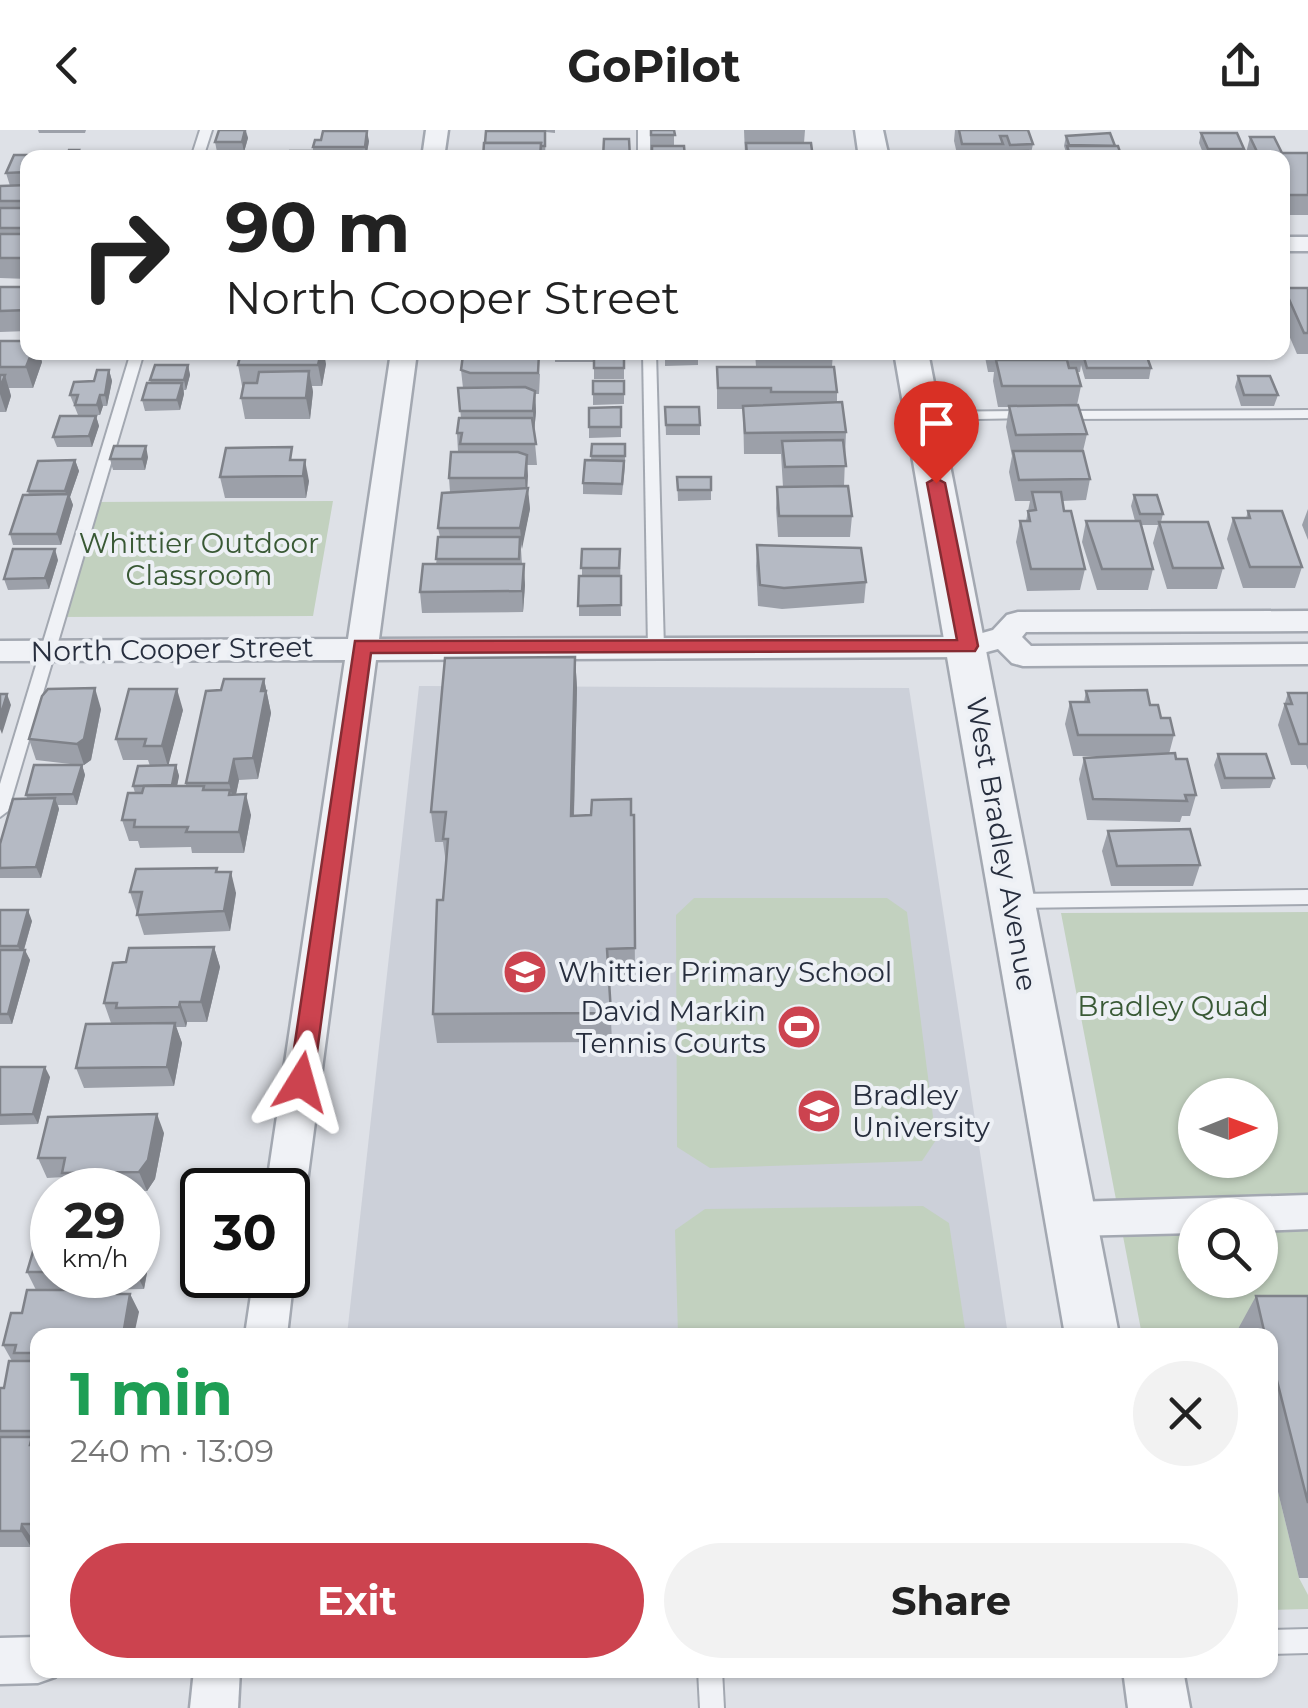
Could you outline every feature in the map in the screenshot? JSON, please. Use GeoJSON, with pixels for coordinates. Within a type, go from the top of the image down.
{"type":"FeatureCollection","features":[{"type":"Feature","properties":{"kind":"street"},"geometry":{"type":"LineString","coordinates":[[289,1168],[403,360]]}},
{"type":"Feature","properties":{"kind":"street","name":"West Bradley Avenue"},"geometry":{"type":"LineString","coordinates":[[914,360],[924,416],[986,642],[1010,902],[1091,1328]]}},
{"type":"Feature","properties":{"kind":"street","name":"North Cooper Street"},"geometry":{"type":"LineString","coordinates":[[986,642],[1018,622],[1308,621]]}},
{"type":"Feature","properties":{"kind":"street","name":"North Cooper Street"},"geometry":{"type":"LineString","coordinates":[[0,650],[656,648],[986,642],[1022,656],[1308,654]]}},
{"type":"Feature","properties":{"kind":"street"},"geometry":{"type":"LineString","coordinates":[[1073,1219],[1308,1212]]}},
{"type":"Feature","properties":{"kind":"street"},"geometry":{"type":"LineString","coordinates":[[267,1328],[271,1298]]}},
{"type":"Feature","properties":{"kind":"street"},"geometry":{"type":"LineString","coordinates":[[0,1661],[30,1660]]}},
{"type":"Feature","properties":{"kind":"street"},"geometry":{"type":"LineString","coordinates":[[214,1708],[216,1678]]}},
{"type":"Feature","properties":{"kind":"street"},"geometry":{"type":"LineString","coordinates":[[1154,1678],[1160,1708]]}},
{"type":"Feature","properties":{"kind":"lane"},"geometry":{"type":"LineString","coordinates":[[0,811],[136,360]]}},
{"type":"Feature","properties":{"kind":"lane"},"geometry":{"type":"LineString","coordinates":[[649,360],[656,648]]}},
{"type":"Feature","properties":{"kind":"lane"},"geometry":{"type":"LineString","coordinates":[[924,416],[1308,414]]}},
{"type":"Feature","properties":{"kind":"lane"},"geometry":{"type":"LineString","coordinates":[[1010,902],[1308,897]]}},
{"type":"Feature","properties":{"kind":"lane"},"geometry":{"type":"LineString","coordinates":[[1278,1642],[1308,1641]]}},
{"type":"Feature","properties":{"kind":"lane"},"geometry":{"type":"LineString","coordinates":[[710,1678],[712,1708]]}},
{"type":"Feature","properties":{"kind":"shaded area","name":"Whittier Primary School"},"geometry":{"type":"Polygon","coordinates":[[[419,686],[909,688],[1007,1328],[348,1328],[419,686]]]}},
{"type":"Feature","properties":{"kind":"green space","name":"Whittier Outdoor Classroom"},"geometry":{"type":"Polygon","coordinates":[[[333,501],[313,616],[57,617],[92,502],[333,501]]]}},
{"type":"Feature","properties":{"kind":"green space","name":"David Markin Tennis Courts"},"geometry":{"type":"Polygon","coordinates":[[[694,898],[887,898],[907,912],[936,1140],[922,1161],[710,1168],[677,1147],[676,915],[694,898]]]}},
{"type":"Feature","properties":{"kind":"green space","name":"Bradley Quad"},"geometry":{"type":"Polygon","coordinates":[[[1308,912],[1308,1329],[1141,1328],[1061,913],[1308,912]]]}},
{"type":"Feature","properties":{"kind":"green space"},"geometry":{"type":"Polygon","coordinates":[[[923,1206],[949,1223],[965,1328],[678,1328],[675,1230],[705,1209],[923,1206]]]}},
{"type":"Feature","properties":{"kind":"green space"},"geometry":{"type":"Polygon","coordinates":[[[1278,1492],[1299,1578],[1308,1595],[1308,1609],[1278,1610],[1278,1492]]]}},
{"type":"Feature","properties":{"kind":"building"},"geometry":{"type":"Polygon","coordinates":[[[219,130],[245,130],[242,142],[215,142],[219,130]]]}},
{"type":"Feature","properties":{"kind":"building"},"geometry":{"type":"Polygon","coordinates":[[[651,130],[674,130],[675,135],[651,135],[651,130]]]}},
{"type":"Feature","properties":{"kind":"building"},"geometry":{"type":"Polygon","coordinates":[[[959,130],[1028,130],[1033,144],[1010,145],[1007,136],[1000,136],[1003,144],[962,144],[959,130]]]}},
{"type":"Feature","properties":{"kind":"building"},"geometry":{"type":"Polygon","coordinates":[[[323,131],[367,131],[365,147],[313,147],[315,140],[321,140],[323,131]]]}},
{"type":"Feature","properties":{"kind":"building"},"geometry":{"type":"Polygon","coordinates":[[[486,131],[545,131],[545,146],[485,143],[486,131]]]}},
{"type":"Feature","properties":{"kind":"building"},"geometry":{"type":"Polygon","coordinates":[[[1110,133],[1115,146],[1069,145],[1066,136],[1110,133]]]}},
{"type":"Feature","properties":{"kind":"building"},"geometry":{"type":"Polygon","coordinates":[[[1201,133],[1237,133],[1244,149],[1208,149],[1201,133]]]}},
{"type":"Feature","properties":{"kind":"building"},"geometry":{"type":"Polygon","coordinates":[[[1250,137],[1274,137],[1280,150],[1256,150],[1250,137]]]}},
{"type":"Feature","properties":{"kind":"building"},"geometry":{"type":"Polygon","coordinates":[[[604,139],[629,139],[630,150],[603,150],[604,139]]]}},
{"type":"Feature","properties":{"kind":"building"},"geometry":{"type":"Polygon","coordinates":[[[484,143],[541,143],[541,150],[484,150],[484,143]]]}},
{"type":"Feature","properties":{"kind":"building"},"geometry":{"type":"Polygon","coordinates":[[[746,143],[811,143],[812,150],[747,150],[746,143]]]}},
{"type":"Feature","properties":{"kind":"building"},"geometry":{"type":"Polygon","coordinates":[[[652,146],[684,146],[684,150],[652,150],[652,146]]]}},
{"type":"Feature","properties":{"kind":"building"},"geometry":{"type":"Polygon","coordinates":[[[1067,146],[1118,146],[1119,150],[1068,150],[1067,146]]]}},
{"type":"Feature","properties":{"kind":"building"},"geometry":{"type":"Polygon","coordinates":[[[1290,153],[1308,153],[1308,195],[1290,195],[1290,153]]]}},
{"type":"Feature","properties":{"kind":"building"},"geometry":{"type":"Polygon","coordinates":[[[14,155],[20,155],[20,172],[6,173],[14,155]]]}},
{"type":"Feature","properties":{"kind":"building"},"geometry":{"type":"Polygon","coordinates":[[[20,185],[20,201],[0,201],[0,186],[20,185]]]}},
{"type":"Feature","properties":{"kind":"building"},"geometry":{"type":"Polygon","coordinates":[[[0,208],[20,208],[20,228],[0,228],[0,208]]]}},
{"type":"Feature","properties":{"kind":"building"},"geometry":{"type":"Polygon","coordinates":[[[0,234],[20,234],[20,258],[0,258],[0,234]]]}},
{"type":"Feature","properties":{"kind":"building"},"geometry":{"type":"Polygon","coordinates":[[[0,287],[20,287],[20,310],[0,311],[0,287]]]}},
{"type":"Feature","properties":{"kind":"building"},"geometry":{"type":"Polygon","coordinates":[[[1290,288],[1308,288],[1308,333],[1304,333],[1290,302],[1290,288]]]}},
{"type":"Feature","properties":{"kind":"building"},"geometry":{"type":"Polygon","coordinates":[[[0,341],[20,341],[20,360],[29,360],[26,367],[0,367],[0,341]]]}},
{"type":"Feature","properties":{"kind":"building"},"geometry":{"type":"Polygon","coordinates":[[[239,360],[319,360],[318,365],[238,365],[239,360]]]}},
{"type":"Feature","properties":{"kind":"building"},"geometry":{"type":"Polygon","coordinates":[[[462,360],[539,360],[538,373],[461,370],[462,360]]]}},
{"type":"Feature","properties":{"kind":"building"},"geometry":{"type":"Polygon","coordinates":[[[594,360],[624,360],[624,368],[594,368],[594,360]]]}},
{"type":"Feature","properties":{"kind":"building"},"geometry":{"type":"Polygon","coordinates":[[[996,360],[1067,360],[1069,368],[1076,368],[1081,386],[1002,386],[996,360]]]}},
{"type":"Feature","properties":{"kind":"building"},"geometry":{"type":"Polygon","coordinates":[[[1085,360],[1148,360],[1151,368],[1087,368],[1085,360]]]}},
{"type":"Feature","properties":{"kind":"building"},"geometry":{"type":"Polygon","coordinates":[[[155,365],[188,365],[184,380],[150,380],[155,365]]]}},
{"type":"Feature","properties":{"kind":"building"},"geometry":{"type":"Polygon","coordinates":[[[717,367],[834,367],[837,392],[718,388],[717,367]]]}},
{"type":"Feature","properties":{"kind":"building"},"geometry":{"type":"Polygon","coordinates":[[[97,370],[109,370],[105,395],[100,395],[97,405],[75,405],[78,395],[70,395],[74,382],[94,381],[97,370]]]}},
{"type":"Feature","properties":{"kind":"building"},"geometry":{"type":"Polygon","coordinates":[[[309,371],[306,398],[241,398],[244,383],[257,383],[259,372],[309,371]]]}},
{"type":"Feature","properties":{"kind":"building"},"geometry":{"type":"Polygon","coordinates":[[[1238,376],[1270,376],[1278,395],[1244,395],[1238,376]]]}},
{"type":"Feature","properties":{"kind":"building"},"geometry":{"type":"Polygon","coordinates":[[[593,381],[624,381],[624,394],[593,394],[593,381]]]}},
{"type":"Feature","properties":{"kind":"building"},"geometry":{"type":"Polygon","coordinates":[[[147,383],[182,383],[177,400],[142,400],[147,383]]]}},
{"type":"Feature","properties":{"kind":"building"},"geometry":{"type":"Polygon","coordinates":[[[525,387],[535,391],[533,411],[460,411],[458,388],[525,387]]]}},
{"type":"Feature","properties":{"kind":"building"},"geometry":{"type":"Polygon","coordinates":[[[842,402],[846,432],[745,433],[743,406],[842,402]]]}},
{"type":"Feature","properties":{"kind":"building"},"geometry":{"type":"Polygon","coordinates":[[[1078,405],[1087,434],[1016,435],[1009,406],[1078,405]]]}},
{"type":"Feature","properties":{"kind":"building"},"geometry":{"type":"Polygon","coordinates":[[[621,407],[621,427],[589,427],[589,408],[621,407]]]}},
{"type":"Feature","properties":{"kind":"building"},"geometry":{"type":"Polygon","coordinates":[[[665,407],[699,407],[700,425],[666,425],[665,407]]]}},
{"type":"Feature","properties":{"kind":"building"},"geometry":{"type":"Polygon","coordinates":[[[60,416],[96,416],[89,436],[53,437],[60,416]]]}},
{"type":"Feature","properties":{"kind":"building"},"geometry":{"type":"Polygon","coordinates":[[[459,418],[532,418],[536,444],[460,444],[459,418]]]}},
{"type":"Feature","properties":{"kind":"building"},"geometry":{"type":"Polygon","coordinates":[[[843,440],[846,466],[785,467],[782,441],[843,440]]]}},
{"type":"Feature","properties":{"kind":"building"},"geometry":{"type":"Polygon","coordinates":[[[592,444],[625,444],[625,456],[591,456],[592,444]]]}},
{"type":"Feature","properties":{"kind":"building"},"geometry":{"type":"Polygon","coordinates":[[[114,446],[146,446],[142,459],[110,459],[114,446]]]}},
{"type":"Feature","properties":{"kind":"building"},"geometry":{"type":"Polygon","coordinates":[[[292,447],[290,460],[305,460],[303,476],[220,477],[226,448],[292,447]]]}},
{"type":"Feature","properties":{"kind":"building"},"geometry":{"type":"Polygon","coordinates":[[[1013,451],[1083,451],[1090,479],[1019,480],[1013,451]]]}},
{"type":"Feature","properties":{"kind":"building"},"geometry":{"type":"Polygon","coordinates":[[[451,452],[527,455],[525,478],[449,478],[451,452]]]}},
{"type":"Feature","properties":{"kind":"building"},"geometry":{"type":"Polygon","coordinates":[[[75,460],[65,491],[28,491],[38,461],[75,460]]]}},
{"type":"Feature","properties":{"kind":"building"},"geometry":{"type":"Polygon","coordinates":[[[585,460],[624,461],[622,484],[583,483],[585,460]]]}},
{"type":"Feature","properties":{"kind":"building"},"geometry":{"type":"Polygon","coordinates":[[[677,477],[711,477],[711,490],[678,490],[677,477]]]}},
{"type":"Feature","properties":{"kind":"building"},"geometry":{"type":"Polygon","coordinates":[[[848,486],[852,516],[779,516],[777,487],[848,486]]]}},
{"type":"Feature","properties":{"kind":"building"},"geometry":{"type":"Polygon","coordinates":[[[528,488],[520,528],[438,528],[442,493],[528,488]]]}},
{"type":"Feature","properties":{"kind":"building"},"geometry":{"type":"Polygon","coordinates":[[[1032,492],[1061,492],[1064,511],[1071,511],[1085,569],[1031,569],[1020,521],[1030,521],[1028,511],[1036,510],[1032,492]]]}},
{"type":"Feature","properties":{"kind":"building"},"geometry":{"type":"Polygon","coordinates":[[[69,494],[57,534],[10,534],[23,495],[69,494]]]}},
{"type":"Feature","properties":{"kind":"building"},"geometry":{"type":"Polygon","coordinates":[[[1134,495],[1157,495],[1163,514],[1140,514],[1134,495]]]}},
{"type":"Feature","properties":{"kind":"building"},"geometry":{"type":"Polygon","coordinates":[[[1248,511],[1282,511],[1302,567],[1250,567],[1233,518],[1250,518],[1248,511]]]}},
{"type":"Feature","properties":{"kind":"building"},"geometry":{"type":"Polygon","coordinates":[[[1086,521],[1140,521],[1153,569],[1102,569],[1086,521]]]}},
{"type":"Feature","properties":{"kind":"building"},"geometry":{"type":"Polygon","coordinates":[[[1159,522],[1208,522],[1223,568],[1173,568],[1159,522]]]}},
{"type":"Feature","properties":{"kind":"building"},"geometry":{"type":"Polygon","coordinates":[[[438,537],[520,537],[519,559],[436,559],[438,537]]]}},
{"type":"Feature","properties":{"kind":"building"},"geometry":{"type":"Polygon","coordinates":[[[757,545],[861,548],[866,582],[784,588],[760,585],[757,545]]]}},
{"type":"Feature","properties":{"kind":"building"},"geometry":{"type":"Polygon","coordinates":[[[13,549],[55,549],[45,578],[4,579],[13,549]]]}},
{"type":"Feature","properties":{"kind":"building"},"geometry":{"type":"Polygon","coordinates":[[[582,549],[620,549],[619,568],[581,568],[582,549]]]}},
{"type":"Feature","properties":{"kind":"building"},"geometry":{"type":"Polygon","coordinates":[[[423,564],[524,564],[522,591],[420,592],[423,564]]]}},
{"type":"Feature","properties":{"kind":"building"},"geometry":{"type":"Polygon","coordinates":[[[579,576],[621,576],[621,605],[578,606],[579,576]]]}},
{"type":"Feature","properties":{"kind":"building"},"geometry":{"type":"Polygon","coordinates":[[[575,657],[571,816],[591,815],[592,800],[631,799],[634,815],[635,948],[607,949],[611,1013],[433,1014],[437,900],[443,900],[448,839],[443,839],[446,812],[431,812],[445,658],[575,657]]]}},
{"type":"Feature","properties":{"kind":"building"},"geometry":{"type":"Polygon","coordinates":[[[224,679],[264,679],[261,691],[266,691],[253,758],[234,759],[229,783],[186,783],[206,691],[221,690],[224,679]]]}},
{"type":"Feature","properties":{"kind":"building"},"geometry":{"type":"Polygon","coordinates":[[[95,688],[84,739],[77,744],[29,739],[42,696],[48,689],[95,688]]]}},
{"type":"Feature","properties":{"kind":"building"},"geometry":{"type":"Polygon","coordinates":[[[129,689],[177,689],[162,746],[144,746],[146,739],[116,739],[129,689]]]}},
{"type":"Feature","properties":{"kind":"building"},"geometry":{"type":"Polygon","coordinates":[[[1147,690],[1150,705],[1158,705],[1161,718],[1170,718],[1174,735],[1078,735],[1070,702],[1089,702],[1086,691],[1147,690]]]}},
{"type":"Feature","properties":{"kind":"building"},"geometry":{"type":"Polygon","coordinates":[[[1288,693],[1308,693],[1308,744],[1299,744],[1285,704],[1292,704],[1288,693]]]}},
{"type":"Feature","properties":{"kind":"building"},"geometry":{"type":"Polygon","coordinates":[[[0,694],[7,694],[0,717],[0,694]]]}},
{"type":"Feature","properties":{"kind":"building"},"geometry":{"type":"Polygon","coordinates":[[[1175,753],[1176,759],[1187,759],[1196,795],[1185,795],[1187,801],[1093,799],[1084,758],[1175,753]]]}},
{"type":"Feature","properties":{"kind":"building"},"geometry":{"type":"Polygon","coordinates":[[[1218,754],[1266,754],[1274,778],[1225,778],[1218,754]]]}},
{"type":"Feature","properties":{"kind":"building"},"geometry":{"type":"Polygon","coordinates":[[[34,765],[82,765],[73,794],[26,795],[34,765]]]}},
{"type":"Feature","properties":{"kind":"building"},"geometry":{"type":"Polygon","coordinates":[[[176,765],[172,785],[133,786],[138,766],[176,765]]]}},
{"type":"Feature","properties":{"kind":"building"},"geometry":{"type":"Polygon","coordinates":[[[144,786],[204,786],[203,790],[230,790],[229,795],[246,794],[239,832],[134,827],[135,820],[122,820],[128,793],[142,793],[144,786]]]}},
{"type":"Feature","properties":{"kind":"building"},"geometry":{"type":"Polygon","coordinates":[[[55,798],[36,867],[0,868],[0,844],[13,799],[55,798]]]}},
{"type":"Feature","properties":{"kind":"building"},"geometry":{"type":"Polygon","coordinates":[[[1190,829],[1200,865],[1117,866],[1108,831],[1190,829]]]}},
{"type":"Feature","properties":{"kind":"building"},"geometry":{"type":"Polygon","coordinates":[[[217,868],[216,872],[231,872],[224,911],[137,915],[142,892],[130,892],[136,869],[217,868]]]}},
{"type":"Feature","properties":{"kind":"building"},"geometry":{"type":"Polygon","coordinates":[[[0,910],[28,910],[18,946],[0,946],[0,910]]]}},
{"type":"Feature","properties":{"kind":"building"},"geometry":{"type":"Polygon","coordinates":[[[214,947],[201,1002],[180,1002],[179,1007],[116,1008],[117,1003],[104,1003],[113,963],[126,962],[129,948],[214,947]]]}},
{"type":"Feature","properties":{"kind":"building"},"geometry":{"type":"Polygon","coordinates":[[[0,950],[25,950],[8,1014],[0,1014],[0,950]]]}},
{"type":"Feature","properties":{"kind":"building"},"geometry":{"type":"Polygon","coordinates":[[[175,1023],[167,1067],[76,1068],[86,1024],[175,1023]]]}},
{"type":"Feature","properties":{"kind":"building"},"geometry":{"type":"Polygon","coordinates":[[[0,1067],[45,1067],[33,1114],[0,1115],[0,1067]]]}},
{"type":"Feature","properties":{"kind":"building"},"geometry":{"type":"Polygon","coordinates":[[[157,1114],[148,1160],[142,1168],[63,1168],[65,1158],[38,1158],[48,1117],[157,1114]]]}},
{"type":"Feature","properties":{"kind":"building"},"geometry":{"type":"Polygon","coordinates":[[[27,1290],[30,1298],[129,1298],[124,1328],[30,1328],[30,1353],[14,1353],[16,1345],[3,1345],[11,1313],[22,1313],[27,1290]]]}},
{"type":"Feature","properties":{"kind":"building"},"geometry":{"type":"Polygon","coordinates":[[[1308,1296],[1308,1503],[1278,1385],[1278,1328],[1263,1328],[1256,1298],[1308,1296]]]}},
{"type":"Feature","properties":{"kind":"building"},"geometry":{"type":"Polygon","coordinates":[[[9,1361],[30,1361],[30,1431],[0,1431],[0,1388],[4,1388],[9,1361]]]}},
{"type":"Feature","properties":{"kind":"building"},"geometry":{"type":"Polygon","coordinates":[[[0,1437],[30,1437],[30,1524],[22,1524],[21,1531],[0,1531],[0,1437]]]}},
{"type":"Feature","properties":{"kind":"place","name":"Whittier Primary School"},"geometry":{"type":"Point","coordinates":[525,972]}},
{"type":"Feature","properties":{"kind":"place","name":"David Markin Tennis Courts"},"geometry":{"type":"Point","coordinates":[799,1027]}},
{"type":"Feature","properties":{"kind":"place","name":"Bradley University"},"geometry":{"type":"Point","coordinates":[819,1111]}},
{"type":"Feature","properties":{"kind":"route"},"geometry":{"type":"LineString","coordinates":[[301,1082],[362,646],[968,646],[959,618],[936,483]]}}]}
